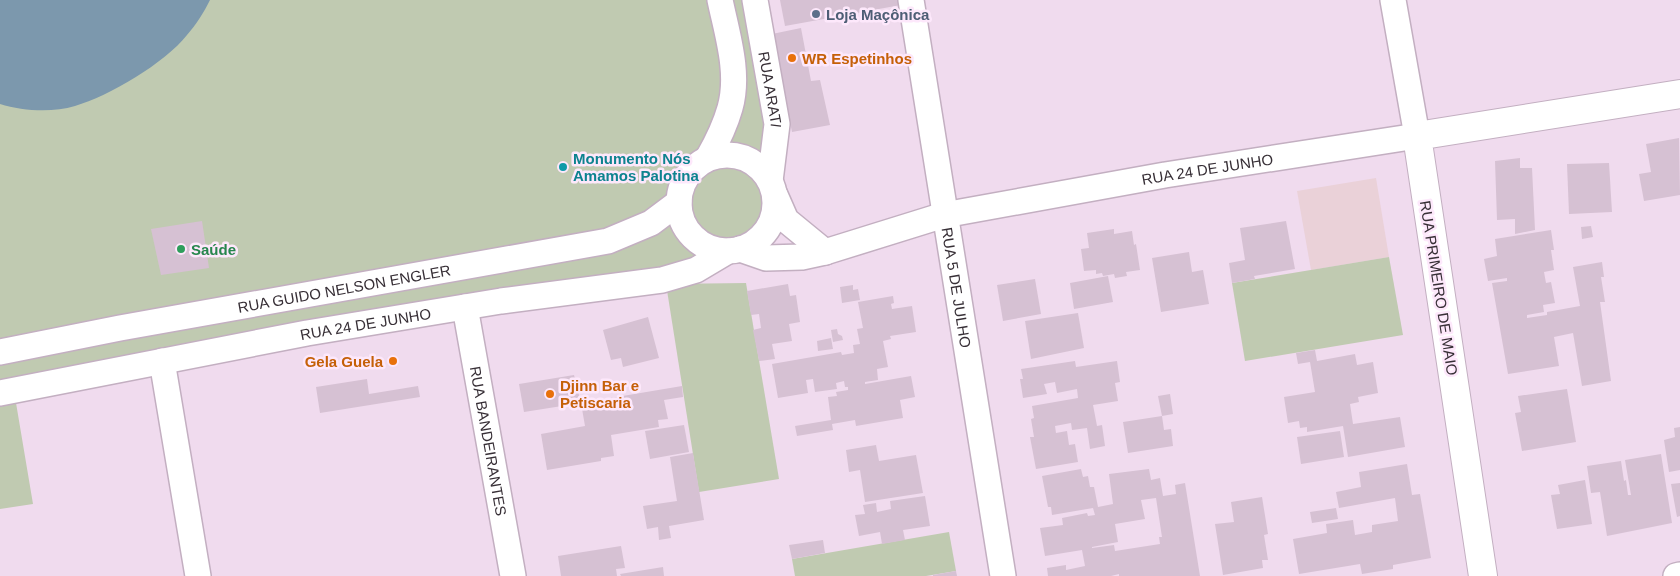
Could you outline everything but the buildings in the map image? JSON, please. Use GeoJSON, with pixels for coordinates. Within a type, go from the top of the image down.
{"type":"FeatureCollection","features":[{"type":"Feature","properties":{"kind":"street"},"geometry":{"type":"LineString","coordinates":[[708,158],[721,134],[731,107],[733,89],[734,69],[720,0]]}},
{"type":"Feature","properties":{"kind":"street","name":"RUA ARATI"},"geometry":{"type":"LineString","coordinates":[[755,0],[777,124],[773,188]]}},
{"type":"Feature","properties":{"kind":"street","name":"RUA 5 DE JULHO"},"geometry":{"type":"LineString","coordinates":[[911,0],[1003,576]]}},
{"type":"Feature","properties":{"kind":"street","name":"RUA PRIMEIRO DE MAIO"},"geometry":{"type":"LineString","coordinates":[[1393,0],[1416,136],[1483,576]]}},
{"type":"Feature","properties":{"kind":"street","name":"RUA 24 DE JUNHO"},"geometry":{"type":"LineString","coordinates":[[0,393],[307,333],[465,307],[662,280],[696,270],[734,250],[766,258],[802,257],[825,252],[944,215],[1165,175],[1680,94]]}},
{"type":"Feature","properties":{"kind":"street"},"geometry":{"type":"LineString","coordinates":[[773,188],[775,209],[771,223],[764,234],[753,244],[734,250],[715,249],[703,245],[693,237],[680,215],[681,188],[687,176],[697,165],[708,158],[722,155],[737,156],[750,160],[762,169],[773,188],[786,220],[825,252]]}},
{"type":"Feature","properties":{"kind":"street","name":"RUA GUIDO NELSON ENGLER"},"geometry":{"type":"LineString","coordinates":[[0,352],[120,328],[608,241],[651,223],[679,202]]}},
{"type":"Feature","properties":{"kind":"street","name":"RUA BANDEIRANTES"},"geometry":{"type":"LineString","coordinates":[[465,307],[513,576]]}},
{"type":"Feature","properties":{"kind":"street"},"geometry":{"type":"LineString","coordinates":[[162,361],[198,576]]}},
{"type":"Feature","properties":{"kind":"street"},"geometry":{"type":"LineString","coordinates":[[1676,576],[1680,575]]}},
{"type":"Feature","properties":{"kind":"shaded area"},"geometry":{"type":"Polygon","coordinates":[[[1376,178],[1389,257],[1311,270],[1297,191],[1376,178]]]}},
{"type":"Feature","properties":{"kind":"green space"},"geometry":{"type":"Polygon","coordinates":[[[0,0],[754,0],[773,207],[768,223],[756,238],[740,247],[694,261],[14,391],[33,504],[0,509],[0,0]]]}},
{"type":"Feature","properties":{"kind":"green space"},"geometry":{"type":"Polygon","coordinates":[[[1389,257],[1403,335],[1245,361],[1232,283],[1389,257]]]}},
{"type":"Feature","properties":{"kind":"green space"},"geometry":{"type":"Polygon","coordinates":[[[746,283],[779,479],[699,492],[666,284],[746,283]]]}},
{"type":"Feature","properties":{"kind":"green space"},"geometry":{"type":"Polygon","coordinates":[[[949,532],[956,571],[926,576],[795,576],[792,559],[949,532]]]}},
{"type":"Feature","properties":{"kind":"water"},"geometry":{"type":"Polygon","coordinates":[[[0,0],[210,0],[194,27],[177,46],[151,67],[120,87],[75,106],[57,110],[28,110],[0,104],[0,0]]]}},
{"type":"Feature","properties":{"kind":"place","name":"Loja Maçônica"},"geometry":{"type":"Point","coordinates":[816,14]}},
{"type":"Feature","properties":{"kind":"place","name":"WR Espetinhos"},"geometry":{"type":"Point","coordinates":[792,58]}},
{"type":"Feature","properties":{"kind":"place","name":"Monumento Nós Amamos Palotina"},"geometry":{"type":"Point","coordinates":[563,167]}},
{"type":"Feature","properties":{"kind":"place","name":"Saúde"},"geometry":{"type":"Point","coordinates":[181,249]}},
{"type":"Feature","properties":{"kind":"place","name":"Gela Guela"},"geometry":{"type":"Point","coordinates":[393,361]}},
{"type":"Feature","properties":{"kind":"place","name":"Djinn Bar e Petiscaria"},"geometry":{"type":"Point","coordinates":[550,394]}}]}
